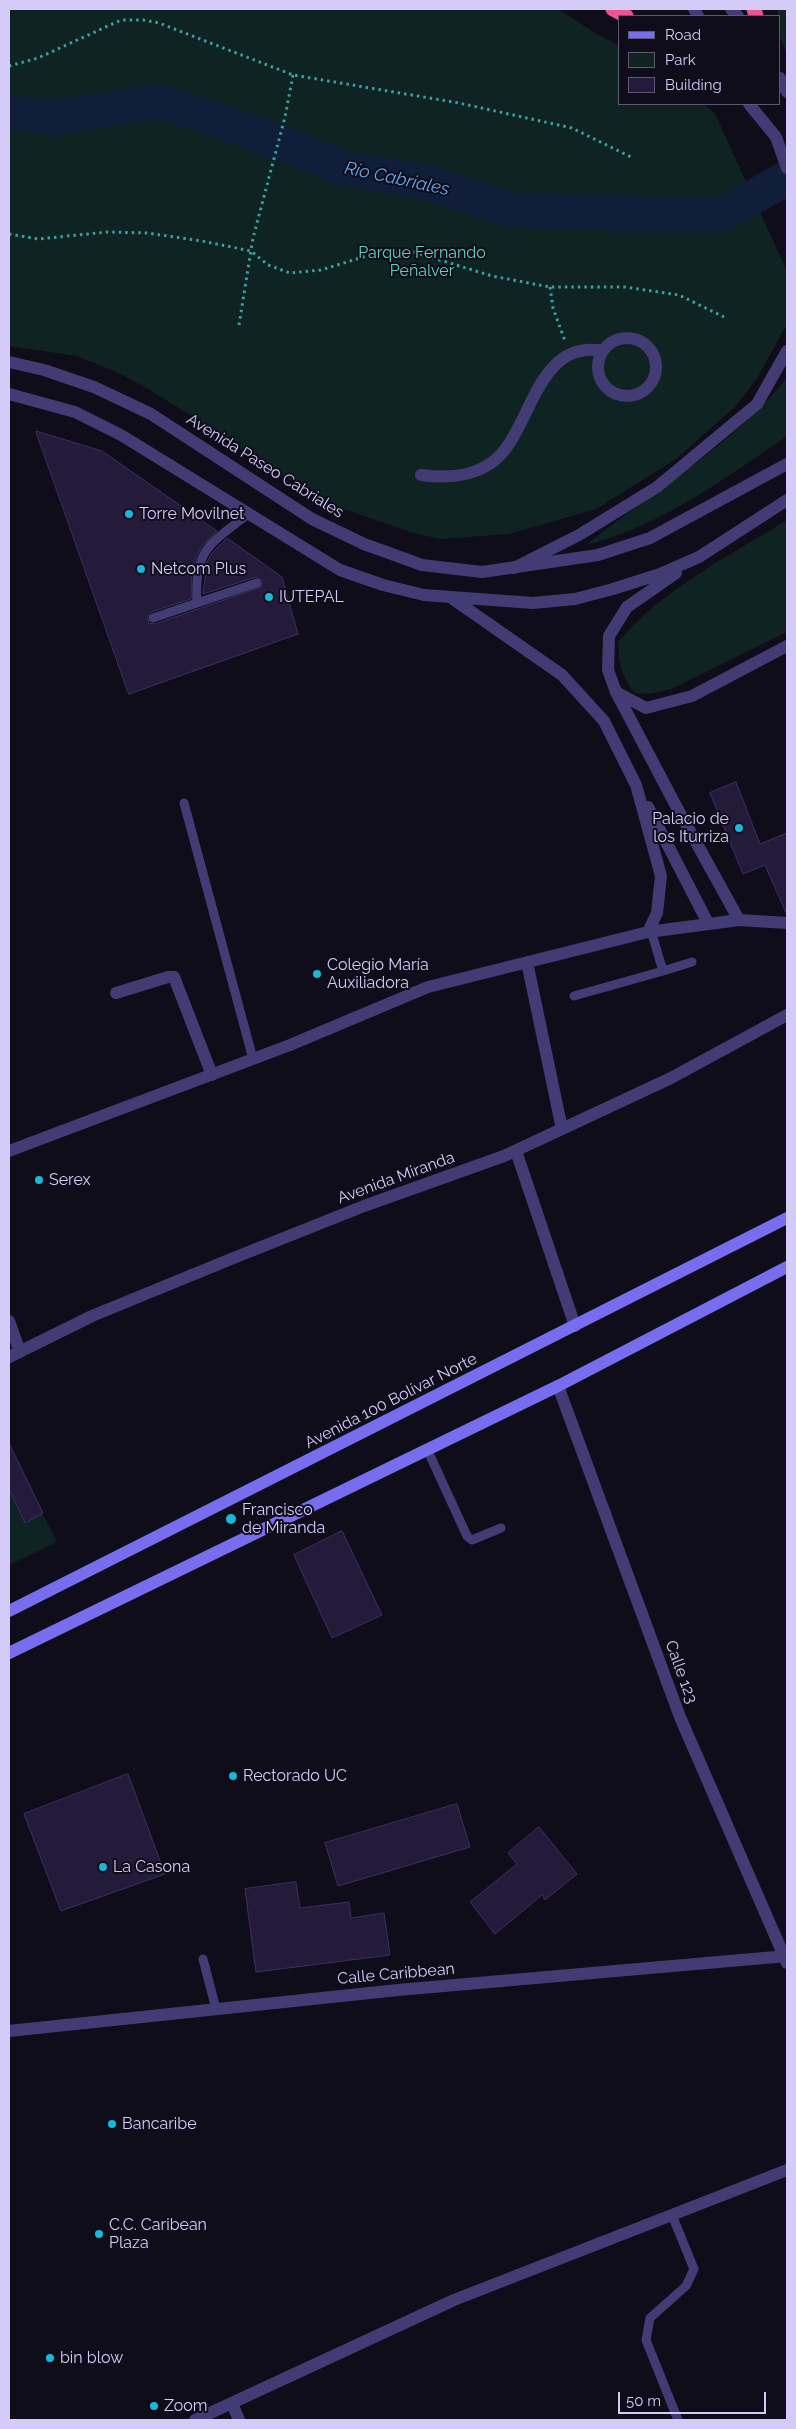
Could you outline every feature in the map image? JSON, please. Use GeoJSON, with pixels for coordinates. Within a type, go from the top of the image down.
{"type":"FeatureCollection","features":[{"type":"Feature","properties":{"kind":"highway"},"geometry":{"type":"LineString","coordinates":[[613,9],[624,15]]}},
{"type":"Feature","properties":{"kind":"main road","name":"Avenida 100 Bolívar Norte"},"geometry":{"type":"LineString","coordinates":[[9,1611],[787,1218]]}},
{"type":"Feature","properties":{"kind":"main road"},"geometry":{"type":"LineString","coordinates":[[9,1653],[558,1386],[787,1267]]}},
{"type":"Feature","properties":{"kind":"street"},"geometry":{"type":"LineString","coordinates":[[781,80],[787,92]]}},
{"type":"Feature","properties":{"kind":"street"},"geometry":{"type":"LineString","coordinates":[[750,105],[776,137],[787,168]]}},
{"type":"Feature","properties":{"kind":"street"},"geometry":{"type":"LineString","coordinates":[[622,338],[644,343],[652,351],[656,362],[656,373],[652,384],[644,392],[633,396],[622,396],[611,391],[603,383],[599,373],[599,361],[603,351],[611,343],[622,338]]}},
{"type":"Feature","properties":{"kind":"street"},"geometry":{"type":"LineString","coordinates":[[421,476],[446,478],[468,474],[488,464],[502,453],[550,369],[578,351],[592,349],[603,351]]}},
{"type":"Feature","properties":{"kind":"street"},"geometry":{"type":"LineString","coordinates":[[514,568],[579,535],[657,487],[756,404],[787,350]]}},
{"type":"Feature","properties":{"kind":"street","name":"Avenida Paseo Cabriales"},"geometry":{"type":"LineString","coordinates":[[9,362],[44,370],[94,387],[151,414],[312,518],[364,544],[422,565],[482,572],[598,555],[650,538],[787,464]]}},
{"type":"Feature","properties":{"kind":"street"},"geometry":{"type":"LineString","coordinates":[[9,394],[75,412],[114,431],[184,472],[248,514],[340,570],[383,586],[453,599],[533,604],[575,599],[660,574],[699,557]]}},
{"type":"Feature","properties":{"kind":"street"},"geometry":{"type":"LineString","coordinates":[[739,920],[616,692],[608,670],[609,636],[627,607],[699,557],[787,500]]}},
{"type":"Feature","properties":{"kind":"street"},"geometry":{"type":"LineString","coordinates":[[453,599],[562,674],[604,720],[708,923]]}},
{"type":"Feature","properties":{"kind":"street"},"geometry":{"type":"LineString","coordinates":[[616,692],[646,708],[692,696],[787,646]]}},
{"type":"Feature","properties":{"kind":"street"},"geometry":{"type":"LineString","coordinates":[[636,785],[661,876],[657,913],[650,931]]}},
{"type":"Feature","properties":{"kind":"street"},"geometry":{"type":"LineString","coordinates":[[9,1151],[253,1059],[428,987],[650,931],[739,920],[784,925]]}},
{"type":"Feature","properties":{"kind":"street"},"geometry":{"type":"LineString","coordinates":[[527,962],[562,1129]]}},
{"type":"Feature","properties":{"kind":"street"},"geometry":{"type":"LineString","coordinates":[[116,993],[168,977],[174,977],[212,1075]]}},
{"type":"Feature","properties":{"kind":"street","name":"Avenida Miranda"},"geometry":{"type":"LineString","coordinates":[[14,1355],[92,1316],[230,1258],[364,1206],[516,1151],[671,1078],[787,1015]]}},
{"type":"Feature","properties":{"kind":"street"},"geometry":{"type":"LineString","coordinates":[[516,1151],[575,1326]]}},
{"type":"Feature","properties":{"kind":"street"},"geometry":{"type":"LineString","coordinates":[[9,1321],[14,1355]]}},
{"type":"Feature","properties":{"kind":"street","name":"Calle 123"},"geometry":{"type":"LineString","coordinates":[[558,1386],[680,1717],[786,1959]]}},
{"type":"Feature","properties":{"kind":"street","name":"Calle Caribbean"},"geometry":{"type":"LineString","coordinates":[[9,2031],[398,1990],[786,1959]]}},
{"type":"Feature","properties":{"kind":"street"},"geometry":{"type":"LineString","coordinates":[[195,2420],[454,2300],[787,2170]]}},
{"type":"Feature","properties":{"kind":"street"},"geometry":{"type":"LineString","coordinates":[[232,2403],[239,2420]]}},
{"type":"Feature","properties":{"kind":"lane"},"geometry":{"type":"LineString","coordinates":[[197,603],[196,578],[200,561],[208,547],[248,514]]}},
{"type":"Feature","properties":{"kind":"lane"},"geometry":{"type":"LineString","coordinates":[[153,618],[257,582]]}},
{"type":"Feature","properties":{"kind":"lane"},"geometry":{"type":"LineString","coordinates":[[184,804],[253,1059]]}},
{"type":"Feature","properties":{"kind":"lane"},"geometry":{"type":"LineString","coordinates":[[650,931],[664,971]]}},
{"type":"Feature","properties":{"kind":"lane"},"geometry":{"type":"LineString","coordinates":[[574,996],[692,962]]}},
{"type":"Feature","properties":{"kind":"lane"},"geometry":{"type":"LineString","coordinates":[[427,1449],[467,1536],[472,1540],[501,1528]]}},
{"type":"Feature","properties":{"kind":"lane"},"geometry":{"type":"LineString","coordinates":[[204,1958],[216,2009]]}},
{"type":"Feature","properties":{"kind":"lane"},"geometry":{"type":"LineString","coordinates":[[672,2215],[694,2270],[686,2286],[650,2318],[646,2340],[678,2420]]}},
{"type":"Feature","properties":{"kind":"path"},"geometry":{"type":"LineString","coordinates":[[9,66],[38,58],[121,20],[143,20],[159,23],[293,75],[459,103],[572,128],[633,158]]}},
{"type":"Feature","properties":{"kind":"path"},"geometry":{"type":"LineString","coordinates":[[239,325],[254,238],[285,117],[293,75]]}},
{"type":"Feature","properties":{"kind":"path"},"geometry":{"type":"LineString","coordinates":[[9,234],[38,239],[108,232],[147,234],[202,241],[251,252],[268,265],[290,273],[322,270],[376,253],[414,252],[492,276],[550,287],[625,287],[679,296],[724,317]]}},
{"type":"Feature","properties":{"kind":"path"},"geometry":{"type":"LineString","coordinates":[[550,287],[553,308],[571,356]]}},
{"type":"Feature","properties":{"kind":"green space","name":"Parque Fernando Peñalver"},"geometry":{"type":"Polygon","coordinates":[[[9,9],[558,9],[595,33],[618,45],[618,105],[705,105],[715,114],[787,271],[787,324],[757,378],[737,405],[676,459],[596,509],[509,534],[441,539],[413,533],[344,509],[267,467],[203,423],[145,387],[114,371],[77,356],[9,346],[9,9]]]}},
{"type":"Feature","properties":{"kind":"green space"},"geometry":{"type":"Polygon","coordinates":[[[777,9],[787,9],[787,54],[781,40],[781,15],[778,15],[777,9]]]}},
{"type":"Feature","properties":{"kind":"green space"},"geometry":{"type":"Polygon","coordinates":[[[787,378],[787,436],[691,500],[666,514],[614,537],[586,545],[717,446],[742,425],[787,378]]]}},
{"type":"Feature","properties":{"kind":"green space"},"geometry":{"type":"Polygon","coordinates":[[[787,520],[787,632],[671,689],[650,694],[635,693],[622,669],[618,642],[655,605],[676,589],[787,520]]]}},
{"type":"Feature","properties":{"kind":"green space"},"geometry":{"type":"Polygon","coordinates":[[[9,1448],[57,1542],[9,1565],[9,1448]]]}},
{"type":"Feature","properties":{"kind":"building","name":"Torre Movilnet"},"geometry":{"type":"Polygon","coordinates":[[[36,431],[102,451],[217,531],[202,546],[196,557],[192,570],[191,599],[151,612],[147,617],[149,623],[155,624],[261,587],[263,581],[256,577],[203,594],[207,562],[212,553],[227,538],[282,577],[298,634],[129,694],[36,431]]]}},
{"type":"Feature","properties":{"kind":"building","name":"Palacio de los Iturriza"},"geometry":{"type":"Polygon","coordinates":[[[736,782],[760,844],[787,833],[787,915],[765,865],[743,874],[710,793],[736,782]]]}},
{"type":"Feature","properties":{"kind":"building"},"geometry":{"type":"Polygon","coordinates":[[[9,1443],[43,1513],[25,1523],[9,1489],[9,1443]]]}},
{"type":"Feature","properties":{"kind":"building"},"geometry":{"type":"Polygon","coordinates":[[[342,1531],[382,1615],[332,1638],[294,1555],[342,1531]]]}},
{"type":"Feature","properties":{"kind":"building"},"geometry":{"type":"Polygon","coordinates":[[[128,1774],[165,1874],[61,1911],[24,1814],[128,1774]]]}},
{"type":"Feature","properties":{"kind":"building"},"geometry":{"type":"Polygon","coordinates":[[[457,1804],[470,1847],[338,1886],[325,1843],[457,1804]]]}},
{"type":"Feature","properties":{"kind":"building"},"geometry":{"type":"Polygon","coordinates":[[[539,1827],[577,1874],[545,1900],[542,1895],[495,1934],[470,1902],[517,1864],[508,1853],[539,1827]]]}},
{"type":"Feature","properties":{"kind":"building"},"geometry":{"type":"Polygon","coordinates":[[[296,1882],[300,1908],[349,1902],[351,1918],[384,1913],[390,1955],[256,1972],[245,1889],[296,1882]]]}},
{"type":"Feature","properties":{"kind":"waterway","name":"Río Cabriales"},"geometry":{"type":"LineString","coordinates":[[9,112],[51,118],[160,101],[258,134],[340,167],[428,183],[513,210],[669,215],[723,214],[787,178]]}},
{"type":"Feature","properties":{"kind":"place","name":"Torre Movilnet"},"geometry":{"type":"Point","coordinates":[129,514]}},
{"type":"Feature","properties":{"kind":"place","name":"Netcom Plus"},"geometry":{"type":"Point","coordinates":[141,569]}},
{"type":"Feature","properties":{"kind":"place","name":"IUTEPAL"},"geometry":{"type":"Point","coordinates":[269,597]}},
{"type":"Feature","properties":{"kind":"place","name":"Palacio de los Iturriza"},"geometry":{"type":"Point","coordinates":[739,828]}},
{"type":"Feature","properties":{"kind":"place","name":"Colegio María Auxiliadora"},"geometry":{"type":"Point","coordinates":[317,974]}},
{"type":"Feature","properties":{"kind":"place","name":"Serex"},"geometry":{"type":"Point","coordinates":[39,1180]}},
{"type":"Feature","properties":{"kind":"place","name":"Francisco de Miranda"},"geometry":{"type":"Point","coordinates":[231,1519]}},
{"type":"Feature","properties":{"kind":"place","name":"Rectorado UC"},"geometry":{"type":"Point","coordinates":[233,1776]}},
{"type":"Feature","properties":{"kind":"place","name":"La Casona"},"geometry":{"type":"Point","coordinates":[103,1867]}},
{"type":"Feature","properties":{"kind":"place","name":"Bancaribe"},"geometry":{"type":"Point","coordinates":[112,2124]}},
{"type":"Feature","properties":{"kind":"place","name":"C.C. Caribean Plaza"},"geometry":{"type":"Point","coordinates":[99,2234]}},
{"type":"Feature","properties":{"kind":"place","name":"bin blow"},"geometry":{"type":"Point","coordinates":[50,2358]}},
{"type":"Feature","properties":{"kind":"place","name":"Zoom"},"geometry":{"type":"Point","coordinates":[154,2406]}}]}
